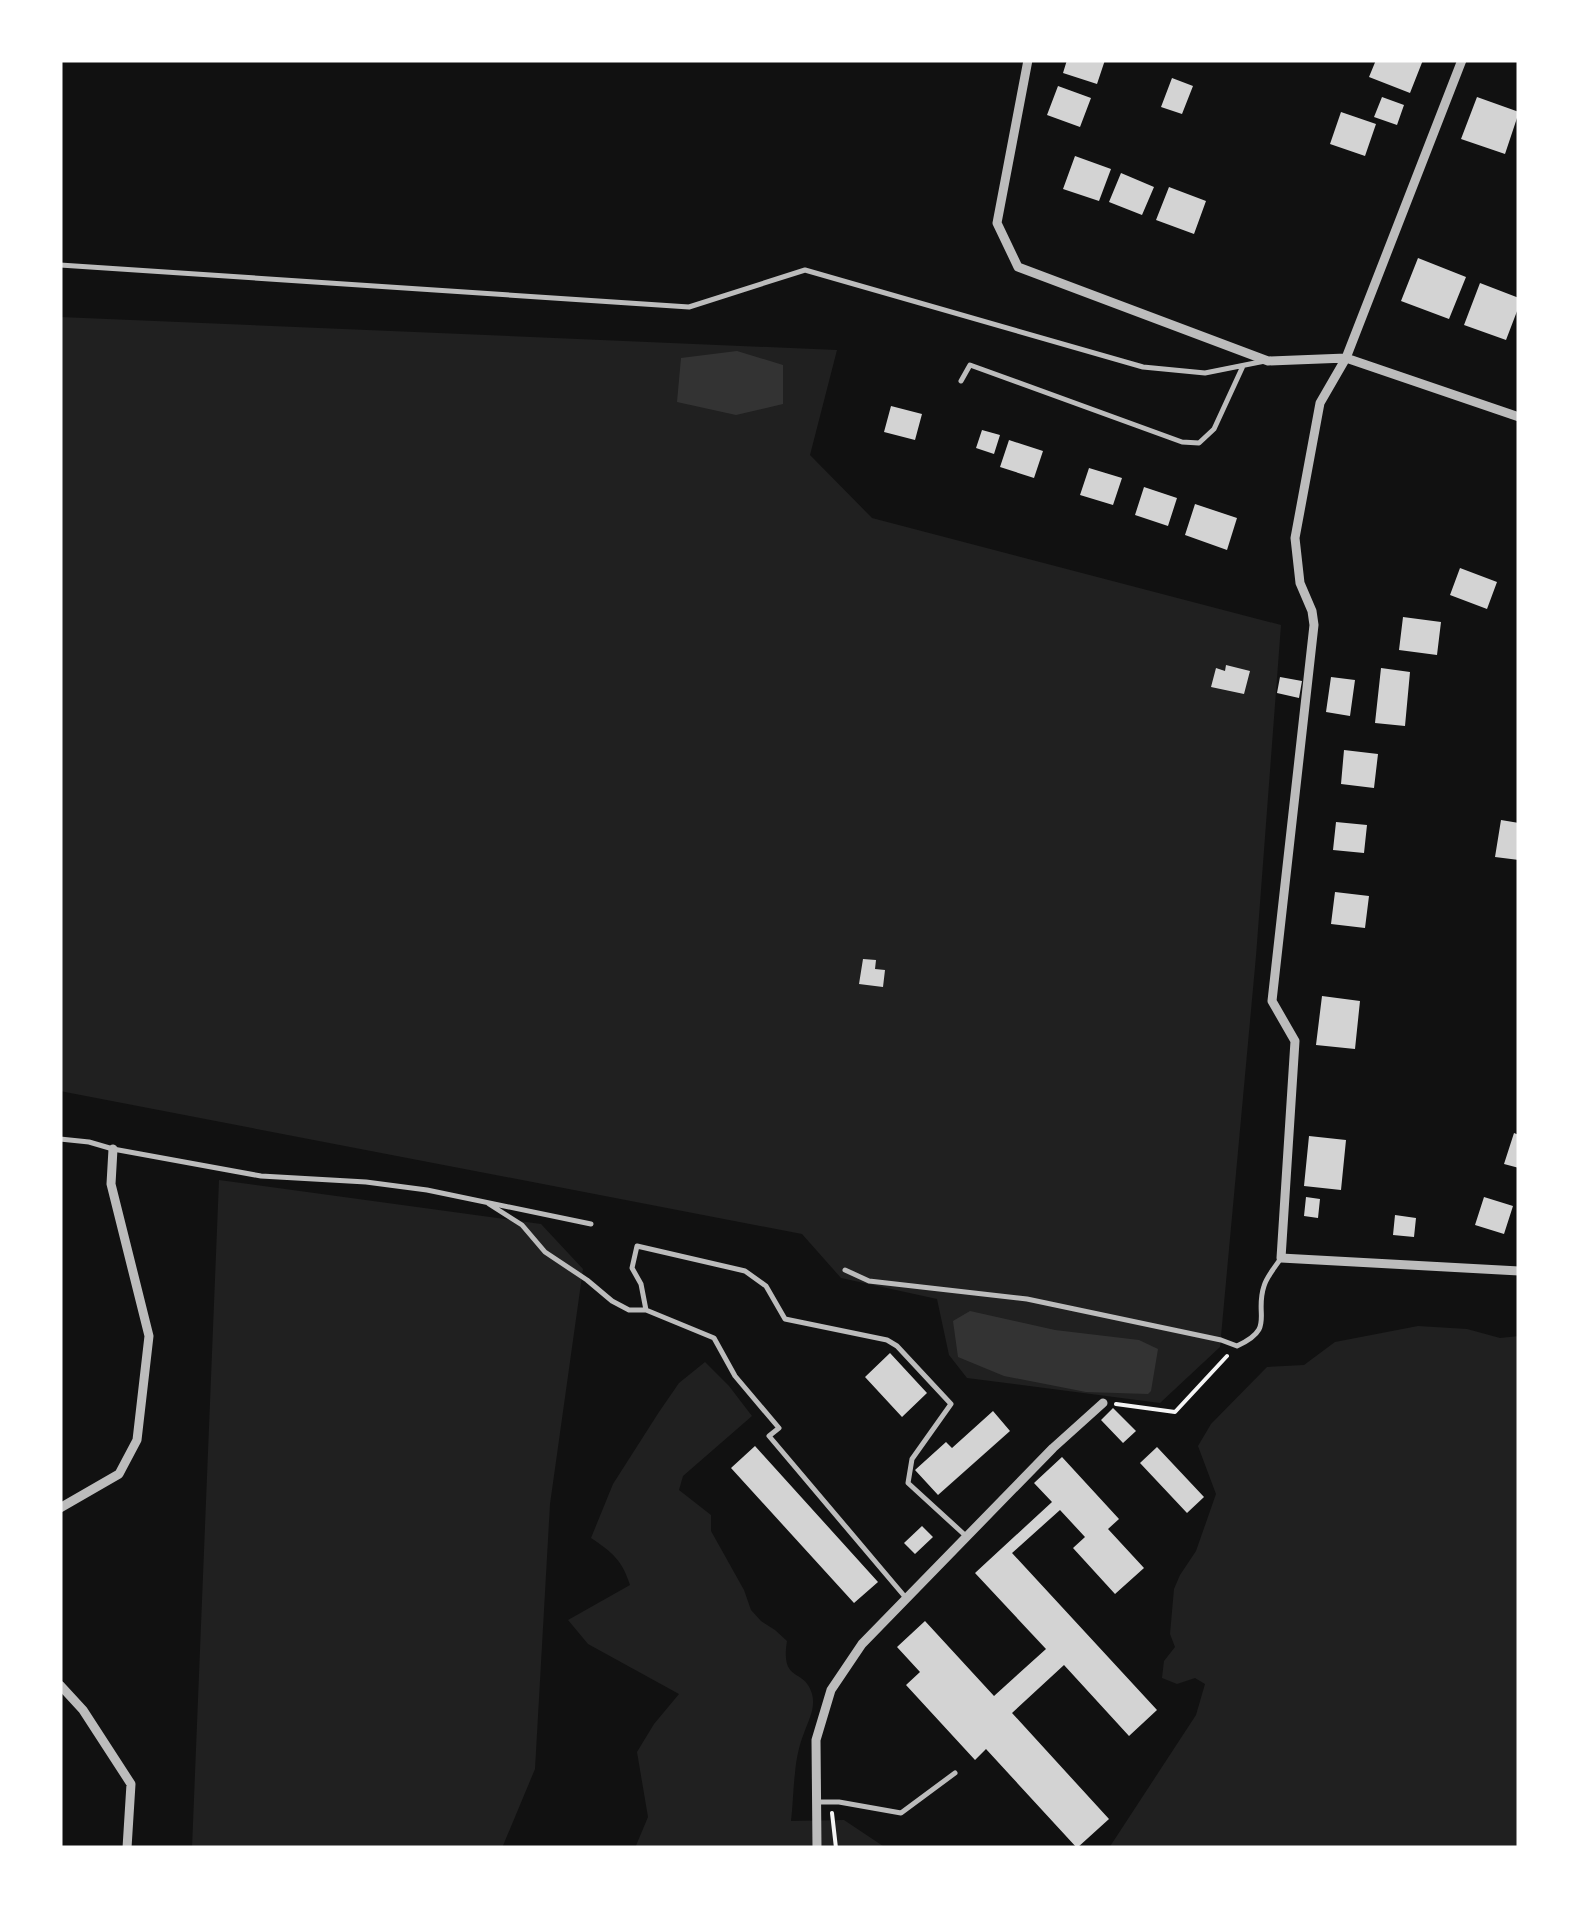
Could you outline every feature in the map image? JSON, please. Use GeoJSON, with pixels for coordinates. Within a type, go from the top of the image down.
{"type":"FeatureCollection","features":[{"type":"Feature","properties":{"kind":"street"},"geometry":{"type":"LineString","coordinates":[[1028,60],[997,224],[1018,267],[1268,361],[1346,358],[1519,417]]}},
{"type":"Feature","properties":{"kind":"street"},"geometry":{"type":"LineString","coordinates":[[1462,60],[1346,358],[1320,402],[1295,538],[1300,583],[1314,626],[1272,1001],[1295,1040],[1280,1258],[1519,1272]]}},
{"type":"Feature","properties":{"kind":"street"},"geometry":{"type":"LineString","coordinates":[[60,1508],[120,1474],[137,1440],[149,1336],[110,1184],[113,1149]]}},
{"type":"Feature","properties":{"kind":"street"},"geometry":{"type":"LineString","coordinates":[[817,1848],[816,1740],[831,1690],[862,1644],[1052,1448],[1103,1403]]}},
{"type":"Feature","properties":{"kind":"street"},"geometry":{"type":"LineString","coordinates":[[60,1685],[83,1710],[131,1784],[127,1848]]}},
{"type":"Feature","properties":{"kind":"lane"},"geometry":{"type":"LineString","coordinates":[[60,265],[689,307],[805,270],[1143,367],[1205,373],[1268,361]]}},
{"type":"Feature","properties":{"kind":"lane"},"geometry":{"type":"LineString","coordinates":[[961,381],[970,365],[1182,442],[1199,442],[1214,429],[1243,366]]}},
{"type":"Feature","properties":{"kind":"lane"},"geometry":{"type":"LineString","coordinates":[[60,1139],[261,1176],[427,1190],[591,1224]]}},
{"type":"Feature","properties":{"kind":"lane"},"geometry":{"type":"LineString","coordinates":[[489,1204],[522,1225],[545,1252],[612,1301],[629,1310],[646,1310],[714,1338],[735,1376],[779,1428],[769,1436],[906,1598]]}},
{"type":"Feature","properties":{"kind":"lane"},"geometry":{"type":"LineString","coordinates":[[646,1310],[632,1268],[637,1246],[744,1271],[766,1286],[785,1319],[887,1340],[897,1346],[951,1404],[912,1458],[908,1483],[966,1537]]}},
{"type":"Feature","properties":{"kind":"lane"},"geometry":{"type":"LineString","coordinates":[[844,1270],[869,1281],[1027,1299],[1237,1346],[1262,1328],[1264,1285],[1280,1258]]}},
{"type":"Feature","properties":{"kind":"lane"},"geometry":{"type":"LineString","coordinates":[[816,1802],[901,1814],[955,1774]]}},
{"type":"Feature","properties":{"kind":"path"},"geometry":{"type":"LineString","coordinates":[[1103,1403],[1175,1412],[1237,1346]]}},
{"type":"Feature","properties":{"kind":"path"},"geometry":{"type":"LineString","coordinates":[[831,1802],[836,1848]]}},
{"type":"Feature","properties":{"kind":"shaded area"},"geometry":{"type":"Polygon","coordinates":[[[60,317],[837,350],[810,455],[872,518],[1281,625],[1220,1347],[1160,1403],[967,1378],[949,1355],[937,1299],[841,1278],[802,1234],[60,1091],[60,317]]]}},
{"type":"Feature","properties":{"kind":"shaded area"},"geometry":{"type":"Polygon","coordinates":[[[737,351],[783,365],[783,404],[736,415],[677,402],[681,358],[737,351]]]}},
{"type":"Feature","properties":{"kind":"shaded area"},"geometry":{"type":"Polygon","coordinates":[[[219,1180],[541,1224],[583,1269],[550,1504],[535,1769],[502,1848],[192,1848],[219,1180]]]}},
{"type":"Feature","properties":{"kind":"shaded area"},"geometry":{"type":"Polygon","coordinates":[[[970,1311],[1055,1330],[1139,1340],[1158,1349],[1151,1391],[1086,1392],[1004,1376],[958,1357],[953,1321],[970,1311]]]}},
{"type":"Feature","properties":{"kind":"shaded area"},"geometry":{"type":"Polygon","coordinates":[[[1418,1326],[1467,1329],[1500,1338],[1519,1336],[1519,1848],[1109,1848],[1196,1715],[1205,1684],[1195,1678],[1177,1684],[1162,1678],[1164,1661],[1175,1647],[1170,1634],[1174,1589],[1196,1551],[1216,1494],[1198,1446],[1211,1424],[1267,1367],[1304,1365],[1335,1342],[1418,1326]]]}},
{"type":"Feature","properties":{"kind":"shaded area"},"geometry":{"type":"Polygon","coordinates":[[[705,1362],[752,1416],[683,1476],[679,1490],[711,1515],[711,1531],[751,1610],[787,1641],[787,1664],[812,1694],[812,1709],[797,1758],[791,1821],[844,1820],[886,1848],[635,1848],[648,1817],[637,1752],[679,1694],[588,1644],[568,1620],[630,1585],[615,1557],[591,1538],[613,1484],[659,1412],[679,1383],[705,1362]]]}},
{"type":"Feature","properties":{"kind":"building"},"geometry":{"type":"Polygon","coordinates":[[[1067,60],[1105,60],[1097,84],[1063,73],[1067,60]]]}},
{"type":"Feature","properties":{"kind":"building"},"geometry":{"type":"Polygon","coordinates":[[[1376,60],[1423,60],[1410,93],[1369,77],[1376,60]]]}},
{"type":"Feature","properties":{"kind":"building"},"geometry":{"type":"Polygon","coordinates":[[[1172,78],[1193,86],[1182,114],[1161,107],[1172,78]]]}},
{"type":"Feature","properties":{"kind":"building"},"geometry":{"type":"Polygon","coordinates":[[[1058,86],[1091,98],[1080,127],[1047,115],[1058,86]]]}},
{"type":"Feature","properties":{"kind":"building"},"geometry":{"type":"Polygon","coordinates":[[[1382,97],[1404,105],[1397,125],[1374,117],[1382,97]]]}},
{"type":"Feature","properties":{"kind":"building"},"geometry":{"type":"Polygon","coordinates":[[[1477,97],[1519,112],[1505,154],[1461,139],[1477,97]]]}},
{"type":"Feature","properties":{"kind":"building"},"geometry":{"type":"Polygon","coordinates":[[[1341,112],[1376,124],[1365,156],[1330,144],[1341,112]]]}},
{"type":"Feature","properties":{"kind":"building"},"geometry":{"type":"Polygon","coordinates":[[[1075,156],[1111,169],[1099,201],[1063,189],[1075,156]]]}},
{"type":"Feature","properties":{"kind":"building"},"geometry":{"type":"Polygon","coordinates":[[[1121,173],[1154,187],[1142,215],[1109,202],[1121,173]]]}},
{"type":"Feature","properties":{"kind":"building"},"geometry":{"type":"Polygon","coordinates":[[[1169,187],[1206,201],[1194,234],[1156,220],[1169,187]]]}},
{"type":"Feature","properties":{"kind":"building"},"geometry":{"type":"Polygon","coordinates":[[[1418,258],[1466,277],[1449,319],[1401,301],[1418,258]]]}},
{"type":"Feature","properties":{"kind":"building"},"geometry":{"type":"Polygon","coordinates":[[[1480,283],[1519,298],[1506,340],[1464,325],[1480,283]]]}},
{"type":"Feature","properties":{"kind":"building"},"geometry":{"type":"Polygon","coordinates":[[[891,406],[922,414],[915,440],[884,432],[891,406]]]}},
{"type":"Feature","properties":{"kind":"building"},"geometry":{"type":"Polygon","coordinates":[[[982,430],[1000,435],[994,454],[976,448],[982,430]]]}},
{"type":"Feature","properties":{"kind":"building"},"geometry":{"type":"Polygon","coordinates":[[[1009,440],[1043,451],[1034,478],[1000,467],[1009,440]]]}},
{"type":"Feature","properties":{"kind":"building"},"geometry":{"type":"Polygon","coordinates":[[[1089,468],[1122,478],[1113,505],[1080,495],[1089,468]]]}},
{"type":"Feature","properties":{"kind":"building"},"geometry":{"type":"Polygon","coordinates":[[[1144,487],[1177,498],[1168,526],[1135,515],[1144,487]]]}},
{"type":"Feature","properties":{"kind":"building"},"geometry":{"type":"Polygon","coordinates":[[[1195,504],[1237,518],[1227,550],[1185,535],[1195,504]]]}},
{"type":"Feature","properties":{"kind":"building"},"geometry":{"type":"Polygon","coordinates":[[[1460,568],[1497,582],[1487,609],[1450,595],[1460,568]]]}},
{"type":"Feature","properties":{"kind":"building"},"geometry":{"type":"Polygon","coordinates":[[[1403,617],[1441,622],[1437,655],[1399,650],[1403,617]]]}},
{"type":"Feature","properties":{"kind":"building"},"geometry":{"type":"Polygon","coordinates":[[[1226,665],[1250,671],[1244,694],[1211,687],[1216,668],[1225,671],[1226,665]]]}},
{"type":"Feature","properties":{"kind":"building"},"geometry":{"type":"Polygon","coordinates":[[[1381,668],[1410,672],[1405,726],[1375,723],[1381,668]]]}},
{"type":"Feature","properties":{"kind":"building"},"geometry":{"type":"Polygon","coordinates":[[[1280,677],[1302,681],[1299,698],[1277,693],[1280,677]]]}},
{"type":"Feature","properties":{"kind":"building"},"geometry":{"type":"Polygon","coordinates":[[[1331,677],[1355,680],[1350,716],[1326,712],[1331,677]]]}},
{"type":"Feature","properties":{"kind":"building"},"geometry":{"type":"Polygon","coordinates":[[[1344,750],[1378,754],[1374,788],[1341,784],[1344,750]]]}},
{"type":"Feature","properties":{"kind":"building"},"geometry":{"type":"Polygon","coordinates":[[[1501,820],[1519,823],[1519,860],[1495,857],[1501,820]]]}},
{"type":"Feature","properties":{"kind":"building"},"geometry":{"type":"Polygon","coordinates":[[[1336,822],[1367,825],[1364,853],[1333,850],[1336,822]]]}},
{"type":"Feature","properties":{"kind":"building"},"geometry":{"type":"Polygon","coordinates":[[[1335,892],[1369,896],[1365,928],[1331,924],[1335,892]]]}},
{"type":"Feature","properties":{"kind":"building"},"geometry":{"type":"Polygon","coordinates":[[[863,959],[876,960],[875,969],[885,970],[883,987],[859,984],[863,959]]]}},
{"type":"Feature","properties":{"kind":"building"},"geometry":{"type":"Polygon","coordinates":[[[1322,996],[1360,1001],[1355,1049],[1316,1045],[1322,996]]]}},
{"type":"Feature","properties":{"kind":"building"},"geometry":{"type":"Polygon","coordinates":[[[1514,1133],[1519,1135],[1519,1168],[1504,1164],[1514,1133]]]}},
{"type":"Feature","properties":{"kind":"building"},"geometry":{"type":"Polygon","coordinates":[[[1309,1136],[1346,1140],[1341,1190],[1304,1186],[1309,1136]]]}},
{"type":"Feature","properties":{"kind":"building"},"geometry":{"type":"Polygon","coordinates":[[[1306,1197],[1320,1199],[1318,1218],[1304,1216],[1306,1197]]]}},
{"type":"Feature","properties":{"kind":"building"},"geometry":{"type":"Polygon","coordinates":[[[1484,1197],[1513,1206],[1504,1234],[1475,1225],[1484,1197]]]}},
{"type":"Feature","properties":{"kind":"building"},"geometry":{"type":"Polygon","coordinates":[[[1395,1215],[1416,1218],[1414,1237],[1393,1235],[1395,1215]]]}},
{"type":"Feature","properties":{"kind":"building"},"geometry":{"type":"Polygon","coordinates":[[[890,1353],[927,1393],[902,1417],[865,1377],[890,1353]]]}},
{"type":"Feature","properties":{"kind":"building"},"geometry":{"type":"Polygon","coordinates":[[[1113,1408],[1136,1431],[1123,1443],[1101,1420],[1113,1408]]]}},
{"type":"Feature","properties":{"kind":"building"},"geometry":{"type":"Polygon","coordinates":[[[993,1411],[1010,1431],[938,1495],[915,1470],[946,1442],[952,1448],[993,1411]]]}},
{"type":"Feature","properties":{"kind":"building"},"geometry":{"type":"Polygon","coordinates":[[[755,1446],[878,1582],[854,1603],[731,1468],[755,1446]]]}},
{"type":"Feature","properties":{"kind":"building"},"geometry":{"type":"Polygon","coordinates":[[[1157,1447],[1204,1497],[1187,1513],[1140,1463],[1157,1447]]]}},
{"type":"Feature","properties":{"kind":"building"},"geometry":{"type":"Polygon","coordinates":[[[1062,1457],[1119,1519],[1108,1529],[1144,1568],[1115,1594],[1073,1548],[1085,1537],[1060,1510],[1012,1553],[1157,1710],[1129,1736],[1064,1665],[1012,1713],[1109,1819],[1077,1848],[986,1749],[975,1760],[906,1685],[920,1672],[897,1647],[925,1621],[994,1696],[1046,1649],[975,1573],[1052,1502],[1034,1483],[1062,1457]]]}},
{"type":"Feature","properties":{"kind":"building"},"geometry":{"type":"Polygon","coordinates":[[[922,1526],[933,1537],[915,1554],[904,1543],[922,1526]]]}}]}
